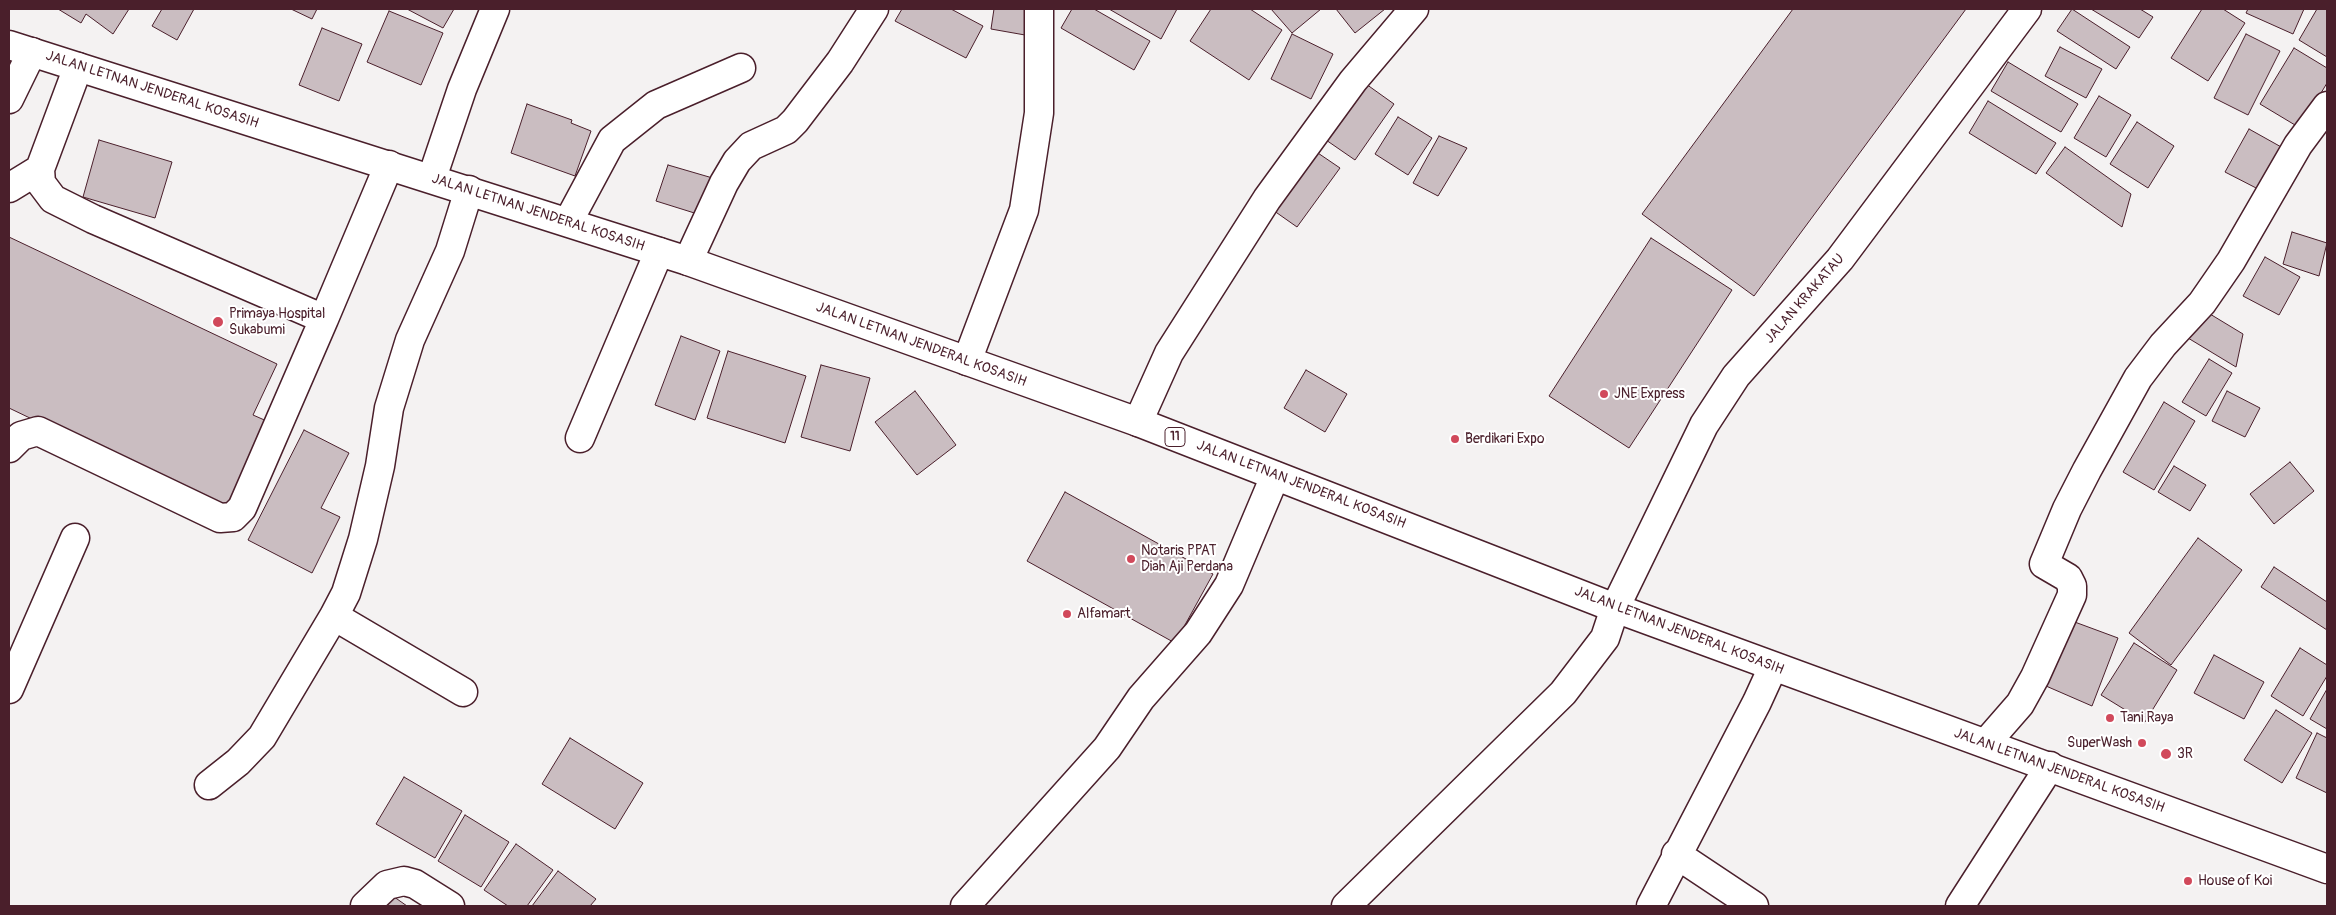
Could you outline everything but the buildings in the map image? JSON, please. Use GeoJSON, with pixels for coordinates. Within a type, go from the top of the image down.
{"type":"FeatureCollection","features":[{"type":"Feature","properties":{"kind":"main road"},"geometry":{"type":"LineString","coordinates":[[432,178],[462,89],[494,9]]}},
{"type":"Feature","properties":{"kind":"main road"},"geometry":{"type":"LineString","coordinates":[[688,261],[724,183],[737,161],[751,146],[786,130],[836,68],[874,9]]}},
{"type":"Feature","properties":{"kind":"main road"},"geometry":{"type":"LineString","coordinates":[[967,361],[1024,210],[1039,113],[1039,9]]}},
{"type":"Feature","properties":{"kind":"main road"},"geometry":{"type":"LineString","coordinates":[[1138,422],[1169,352],[1267,200],[1354,81],[1414,9]]}},
{"type":"Feature","properties":{"kind":"main road","name":"JALAN KRAKATAU"},"geometry":{"type":"LineString","coordinates":[[1346,906],[1563,693],[1605,638],[1615,608],[1704,425],[1736,376],[1840,259],[2027,9]]}},
{"type":"Feature","properties":{"kind":"main road"},"geometry":{"type":"LineString","coordinates":[[9,99],[20,48]]}},
{"type":"Feature","properties":{"kind":"main road","name":"JALAN LETNAN JENDERAL KOSASIH"},"geometry":{"type":"LineString","coordinates":[[20,48],[688,261],[1138,422],[1615,608],[2327,869]]}},
{"type":"Feature","properties":{"kind":"main road"},"geometry":{"type":"LineString","coordinates":[[78,67],[40,169],[41,183],[52,199],[93,219],[324,319]]}},
{"type":"Feature","properties":{"kind":"main road"},"geometry":{"type":"LineString","coordinates":[[568,222],[612,140],[656,105],[741,68]]}},
{"type":"Feature","properties":{"kind":"main road"},"geometry":{"type":"LineString","coordinates":[[1986,743],[2024,697],[2035,678],[2072,594],[2072,586],[2068,578],[2044,564],[2068,508],[2088,470],[2138,378],[2163,345],[2202,303],[2231,261],[2298,145],[2327,106]]}},
{"type":"Feature","properties":{"kind":"main road"},"geometry":{"type":"LineString","coordinates":[[9,448],[21,436],[38,431],[220,518],[233,517],[242,508],[389,165]]}},
{"type":"Feature","properties":{"kind":"main road"},"geometry":{"type":"LineString","coordinates":[[9,188],[40,169]]}},
{"type":"Feature","properties":{"kind":"main road"},"geometry":{"type":"LineString","coordinates":[[209,785],[238,762],[262,737],[346,593],[363,539],[380,466],[389,408],[410,340],[450,251],[469,190]]}},
{"type":"Feature","properties":{"kind":"main road"},"geometry":{"type":"LineString","coordinates":[[580,438],[659,252]]}},
{"type":"Feature","properties":{"kind":"main road"},"geometry":{"type":"LineString","coordinates":[[965,906],[1107,748],[1141,698],[1198,633],[1229,584],[1275,476]]}},
{"type":"Feature","properties":{"kind":"main road"},"geometry":{"type":"LineString","coordinates":[[9,690],[75,538]]}},
{"type":"Feature","properties":{"kind":"main road"},"geometry":{"type":"LineString","coordinates":[[334,616],[463,692]]}},
{"type":"Feature","properties":{"kind":"main road"},"geometry":{"type":"LineString","coordinates":[[1651,906],[1676,854],[1757,702],[1773,667]]}},
{"type":"Feature","properties":{"kind":"main road"},"geometry":{"type":"LineString","coordinates":[[1960,906],[2050,766]]}},
{"type":"Feature","properties":{"kind":"main road"},"geometry":{"type":"LineString","coordinates":[[1676,854],[1754,906]]}},
{"type":"Feature","properties":{"kind":"main road"},"geometry":{"type":"LineString","coordinates":[[365,906],[387,885],[404,881],[415,884],[450,906]]}},
{"type":"Feature","properties":{"kind":"place","name":"Primaya Hospital Sukabumi"},"geometry":{"type":"Point","coordinates":[218,322]}},
{"type":"Feature","properties":{"kind":"place","name":"JNE Express"},"geometry":{"type":"Point","coordinates":[1604,394]}},
{"type":"Feature","properties":{"kind":"place","name":"Berdikari Expo"},"geometry":{"type":"Point","coordinates":[1455,439]}},
{"type":"Feature","properties":{"kind":"place","name":"Notaris PPAT Diah Aji Perdana"},"geometry":{"type":"Point","coordinates":[1131,559]}},
{"type":"Feature","properties":{"kind":"place","name":"Alfamart"},"geometry":{"type":"Point","coordinates":[1067,614]}},
{"type":"Feature","properties":{"kind":"place","name":"Tani Raya"},"geometry":{"type":"Point","coordinates":[2110,718]}},
{"type":"Feature","properties":{"kind":"place","name":"SuperWash"},"geometry":{"type":"Point","coordinates":[2142,743]}},
{"type":"Feature","properties":{"kind":"place","name":"3R"},"geometry":{"type":"Point","coordinates":[2166,754]}},
{"type":"Feature","properties":{"kind":"place","name":"House of Koi"},"geometry":{"type":"Point","coordinates":[2188,881]}}]}
